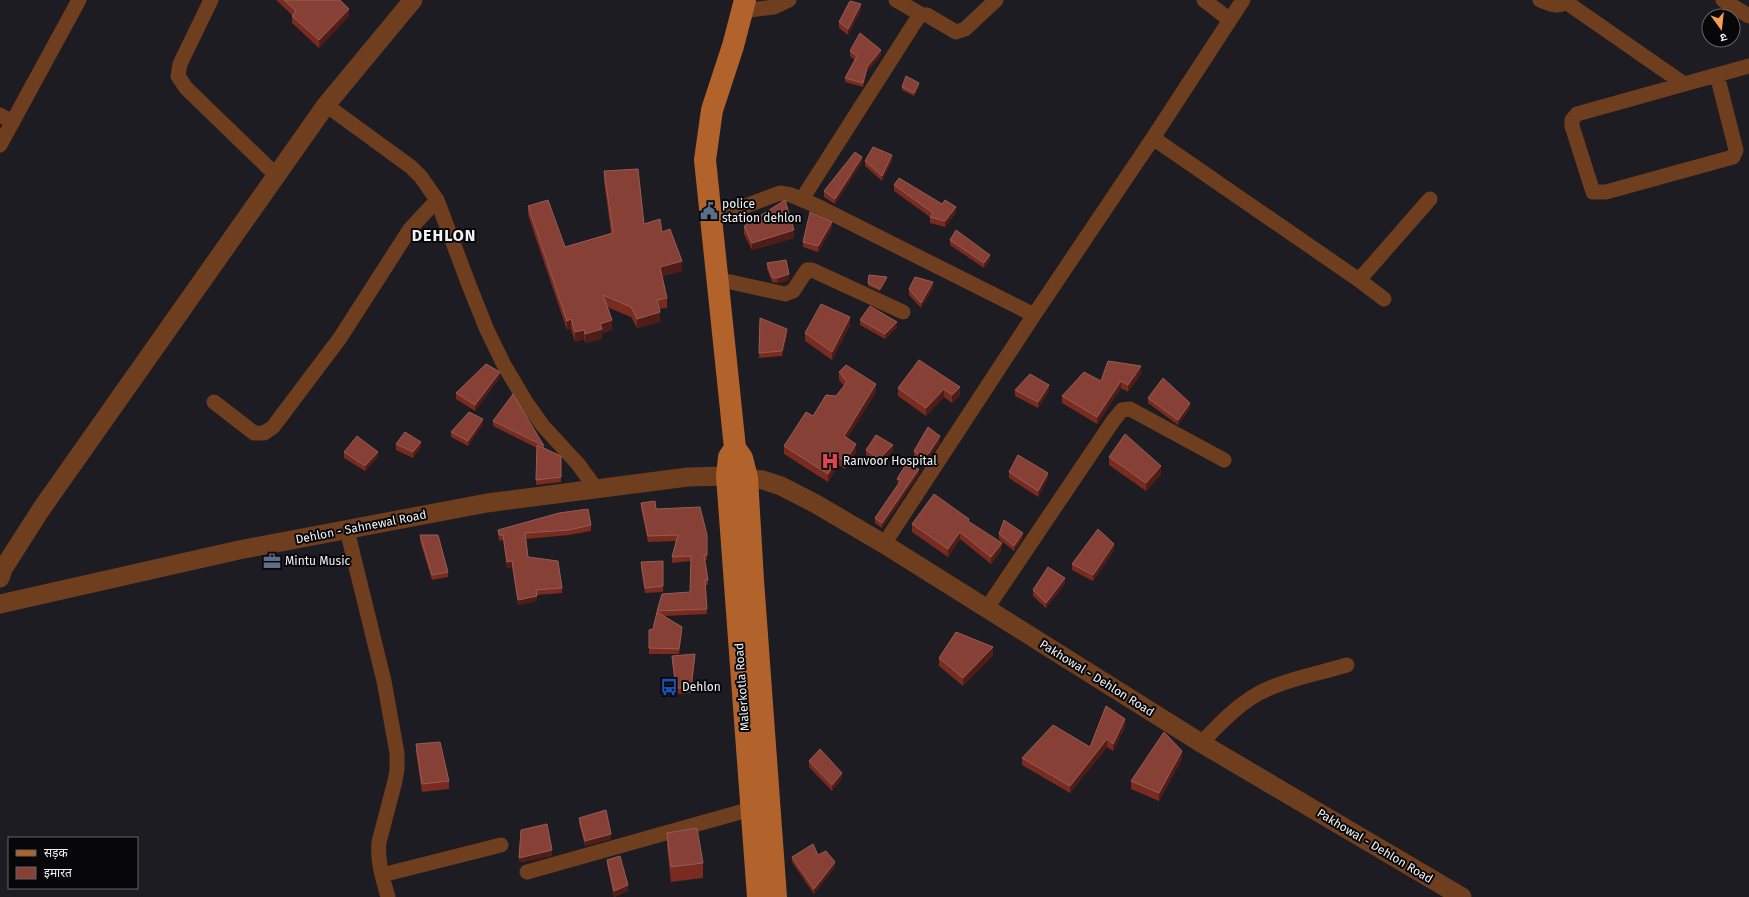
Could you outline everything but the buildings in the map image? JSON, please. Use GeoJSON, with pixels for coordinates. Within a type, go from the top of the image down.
{"type":"FeatureCollection","features":[{"type":"Feature","properties":{"kind":"main road"},"geometry":{"type":"LineString","coordinates":[[737,477],[729,458],[735,448],[705,160],[712,110],[744,5]]}},
{"type":"Feature","properties":{"kind":"main road","name":"Malerkotla Road"},"geometry":{"type":"LineString","coordinates":[[737,477],[751,809],[758,897]]}},
{"type":"Feature","properties":{"kind":"main road","name":"Malerkotla Road"},"geometry":{"type":"LineString","coordinates":[[737,477],[753,587],[776,897]]}},
{"type":"Feature","properties":{"kind":"street"},"geometry":{"type":"LineString","coordinates":[[0,146],[6,119],[79,0]]}},
{"type":"Feature","properties":{"kind":"street"},"geometry":{"type":"LineString","coordinates":[[211,0],[180,64],[178,76],[186,88],[277,176]]}},
{"type":"Feature","properties":{"kind":"street"},"geometry":{"type":"LineString","coordinates":[[0,578],[3,569],[42,508],[326,105],[413,0]]}},
{"type":"Feature","properties":{"kind":"street"},"geometry":{"type":"LineString","coordinates":[[744,5],[774,7],[789,0]]}},
{"type":"Feature","properties":{"kind":"street"},"geometry":{"type":"LineString","coordinates":[[896,0],[922,15],[927,15],[956,32],[960,32],[996,0]]}},
{"type":"Feature","properties":{"kind":"street"},"geometry":{"type":"LineString","coordinates":[[1204,0],[1230,20]]}},
{"type":"Feature","properties":{"kind":"street"},"geometry":{"type":"LineString","coordinates":[[884,544],[1034,314],[1153,138],[1243,0]]}},
{"type":"Feature","properties":{"kind":"street"},"geometry":{"type":"LineString","coordinates":[[1540,0],[1556,6],[1567,1],[1684,84]]}},
{"type":"Feature","properties":{"kind":"street"},"geometry":{"type":"LineString","coordinates":[[1724,0],[1749,16]]}},
{"type":"Feature","properties":{"kind":"street"},"geometry":{"type":"LineString","coordinates":[[802,200],[917,19],[922,15]]}},
{"type":"Feature","properties":{"kind":"street"},"geometry":{"type":"LineString","coordinates":[[1717,75],[1736,150],[1733,157],[1606,192],[1594,192],[1572,126],[1572,120],[1575,116],[1582,112],[1749,66]]}},
{"type":"Feature","properties":{"kind":"street"},"geometry":{"type":"LineString","coordinates":[[326,105],[411,167],[421,176],[437,200],[474,298],[504,365],[535,414],[578,464],[596,490]]}},
{"type":"Feature","properties":{"kind":"street"},"geometry":{"type":"LineString","coordinates":[[1153,138],[1359,280],[1384,299]]}},
{"type":"Feature","properties":{"kind":"street"},"geometry":{"type":"LineString","coordinates":[[711,219],[780,193],[791,195],[1034,314]]}},
{"type":"Feature","properties":{"kind":"street"},"geometry":{"type":"LineString","coordinates":[[1359,280],[1430,199]]}},
{"type":"Feature","properties":{"kind":"street"},"geometry":{"type":"LineString","coordinates":[[214,402],[254,433],[264,433],[273,427],[340,338],[410,229],[437,200]]}},
{"type":"Feature","properties":{"kind":"street"},"geometry":{"type":"LineString","coordinates":[[717,279],[785,294],[793,291],[806,272],[812,270],[902,312]]}},
{"type":"Feature","properties":{"kind":"street"},"geometry":{"type":"LineString","coordinates":[[987,608],[1113,421],[1122,410],[1130,409],[1224,460]]}},
{"type":"Feature","properties":{"kind":"street","name":"Dehlon - Sahnewal Road"},"geometry":{"type":"LineString","coordinates":[[0,604],[239,550],[487,503],[688,477],[737,477]]}},
{"type":"Feature","properties":{"kind":"street","name":"Pakhowal - Dehlon Road"},"geometry":{"type":"LineString","coordinates":[[737,477],[763,480],[781,486],[816,504],[884,544],[1201,743],[1462,897]]}},
{"type":"Feature","properties":{"kind":"street"},"geometry":{"type":"LineString","coordinates":[[347,530],[384,681],[397,752],[397,770],[379,842],[378,859],[388,897]]}},
{"type":"Feature","properties":{"kind":"street"},"geometry":{"type":"LineString","coordinates":[[1201,743],[1236,708],[1252,697],[1287,682],[1346,665]]}},
{"type":"Feature","properties":{"kind":"street"},"geometry":{"type":"LineString","coordinates":[[527,872],[751,809]]}},
{"type":"Feature","properties":{"kind":"street"},"geometry":{"type":"LineString","coordinates":[[382,875],[501,845]]}},
{"type":"Feature","properties":{"kind":"place","name":"police station dehlon"},"geometry":{"type":"Point","coordinates":[709,211]}},
{"type":"Feature","properties":{"kind":"place","name":"Ranvoor Hospital"},"geometry":{"type":"Point","coordinates":[830,461]}},
{"type":"Feature","properties":{"kind":"place","name":"Mintu Music"},"geometry":{"type":"Point","coordinates":[272,561]}},
{"type":"Feature","properties":{"kind":"place","name":"Dehlon"},"geometry":{"type":"Point","coordinates":[669,687]}},
{"type":"Feature","properties":{"kind":"district","name":"DEHLON"},"geometry":{"type":"Point","coordinates":[444,235]}}]}
